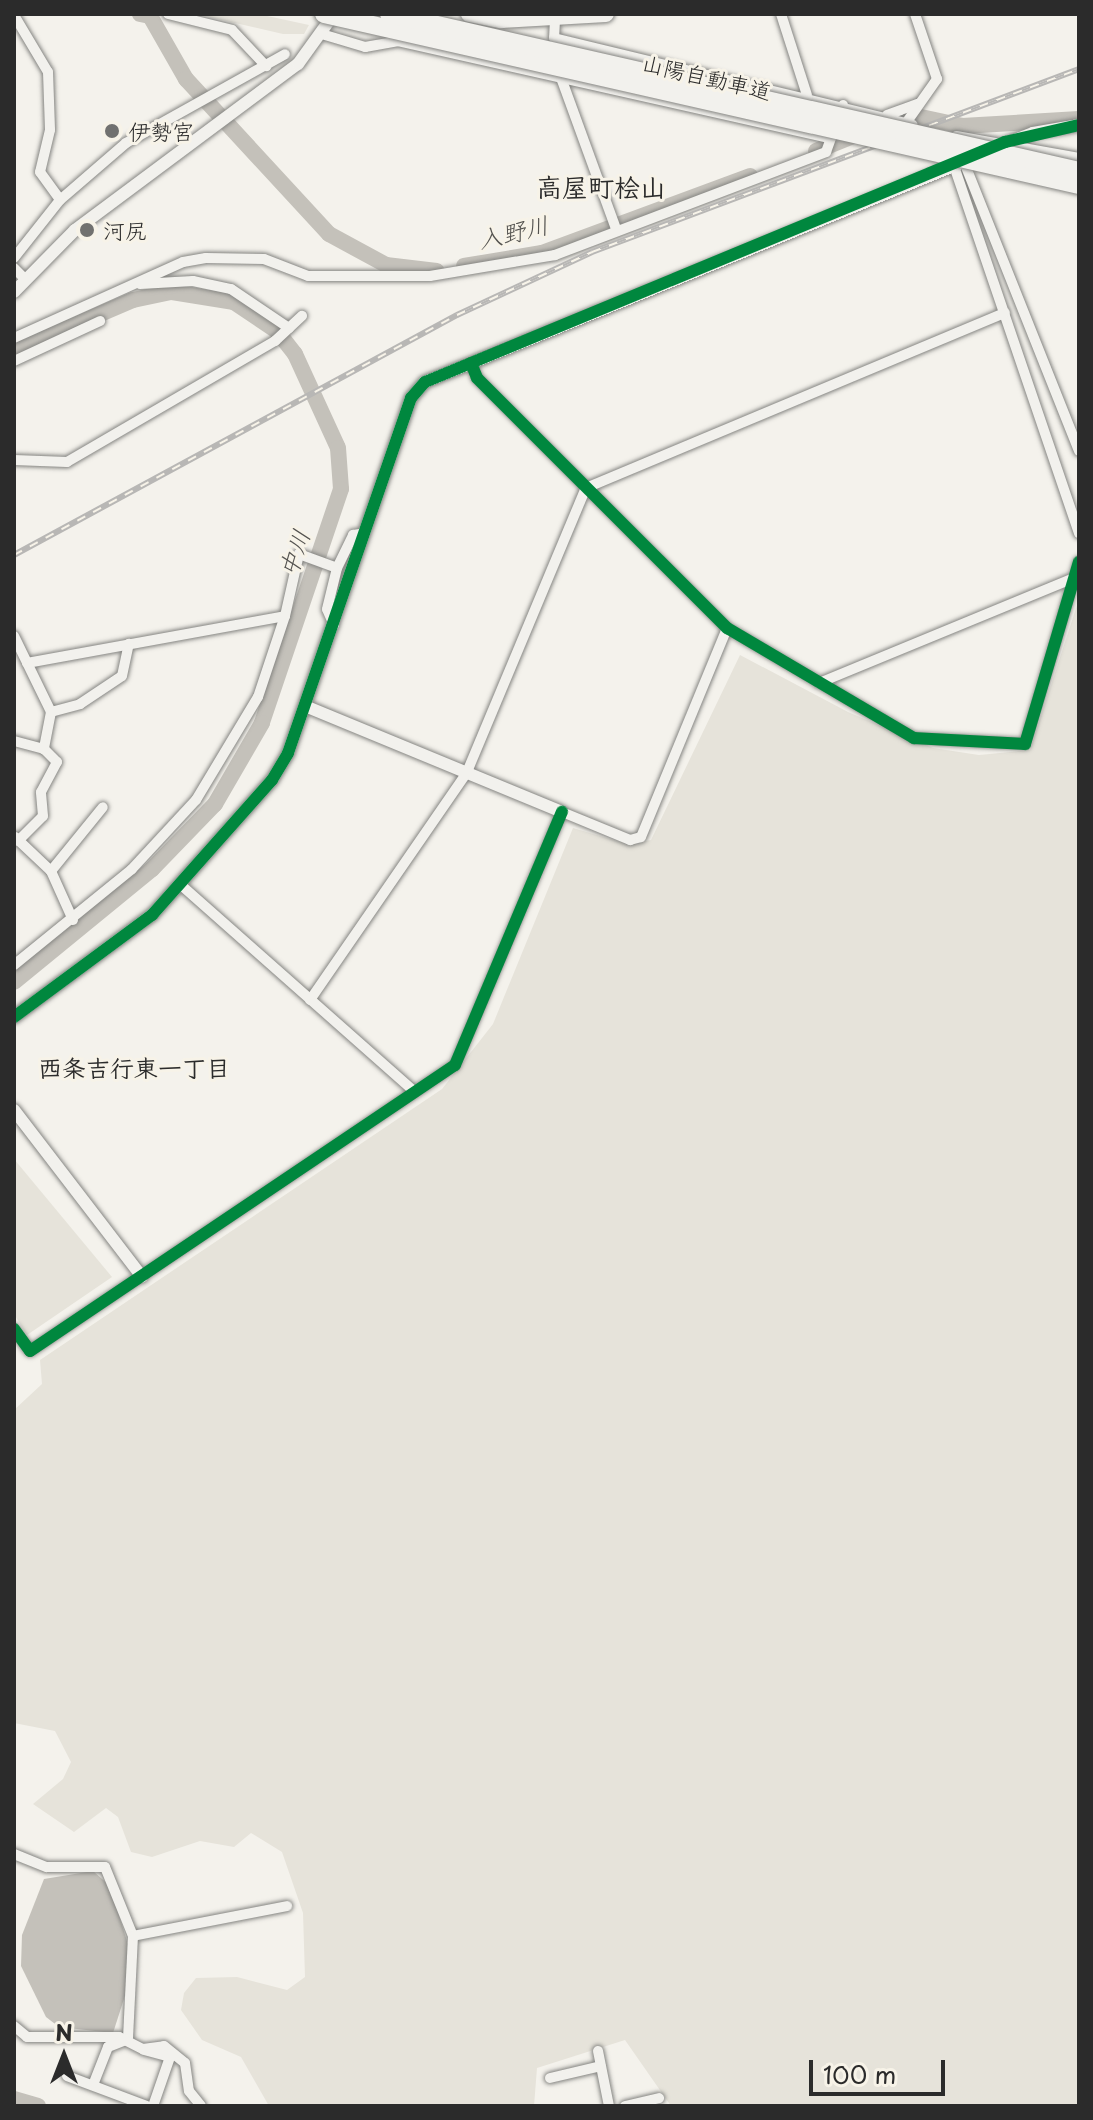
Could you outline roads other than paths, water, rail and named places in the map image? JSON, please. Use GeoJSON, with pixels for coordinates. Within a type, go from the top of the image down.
{"type":"FeatureCollection","features":[{"type":"Feature","properties":{"kind":"highway","name":"山陽自動車道"},"geometry":{"type":"LineString","coordinates":[[324,14],[1079,185]]}},
{"type":"Feature","properties":{"kind":"highway","name":"山陽自動車道"},"geometry":{"type":"LineString","coordinates":[[389,14],[1079,171]]}},
{"type":"Feature","properties":{"kind":"main road"},"geometry":{"type":"LineString","coordinates":[[469,14],[555,20],[606,14]]}},
{"type":"Feature","properties":{"kind":"street"},"geometry":{"type":"LineString","coordinates":[[168,14],[232,30],[266,66]]}},
{"type":"Feature","properties":{"kind":"street"},"geometry":{"type":"LineString","coordinates":[[14,292],[18,272],[298,64],[325,35],[334,14]]}},
{"type":"Feature","properties":{"kind":"street"},"geometry":{"type":"LineString","coordinates":[[781,14],[807,95]]}},
{"type":"Feature","properties":{"kind":"street"},"geometry":{"type":"LineString","coordinates":[[904,115],[937,79],[915,14]]}},
{"type":"Feature","properties":{"kind":"street"},"geometry":{"type":"LineString","coordinates":[[14,15],[48,72],[50,130],[40,172],[60,200]]}},
{"type":"Feature","properties":{"kind":"street"},"geometry":{"type":"LineString","coordinates":[[555,20],[554,38],[549,44],[614,226]]}},
{"type":"Feature","properties":{"kind":"street"},"geometry":{"type":"LineString","coordinates":[[325,35],[365,47],[398,41],[828,143]]}},
{"type":"Feature","properties":{"kind":"street"},"geometry":{"type":"LineString","coordinates":[[554,38],[843,105],[904,115],[1079,158]]}},
{"type":"Feature","properties":{"kind":"street"},"geometry":{"type":"LineString","coordinates":[[14,258],[60,200],[126,143],[285,54]]}},
{"type":"Feature","properties":{"kind":"street"},"geometry":{"type":"LineString","coordinates":[[14,338],[183,262],[224,257],[264,259],[308,276],[455,273],[555,255],[614,226],[828,143],[843,105]]}},
{"type":"Feature","properties":{"kind":"street"},"geometry":{"type":"LineString","coordinates":[[14,1017],[152,915],[272,780],[305,706],[411,398],[425,382],[959,164],[1005,142],[1079,125]]}},
{"type":"Feature","properties":{"kind":"street"},"geometry":{"type":"LineString","coordinates":[[959,164],[1079,533]]}},
{"type":"Feature","properties":{"kind":"street"},"geometry":{"type":"LineString","coordinates":[[959,164],[1079,451]]}},
{"type":"Feature","properties":{"kind":"street"},"geometry":{"type":"LineString","coordinates":[[138,283],[193,281],[231,289],[287,329]]}},
{"type":"Feature","properties":{"kind":"street"},"geometry":{"type":"LineString","coordinates":[[310,1000],[467,772],[586,488],[1005,313]]}},
{"type":"Feature","properties":{"kind":"street"},"geometry":{"type":"LineString","coordinates":[[14,460],[67,462],[278,338],[302,316]]}},
{"type":"Feature","properties":{"kind":"street"},"geometry":{"type":"LineString","coordinates":[[14,361],[100,321]]}},
{"type":"Feature","properties":{"kind":"street"},"geometry":{"type":"LineString","coordinates":[[471,363],[477,378],[727,628],[914,738],[1025,744],[1079,562]]}},
{"type":"Feature","properties":{"kind":"street"},"geometry":{"type":"LineString","coordinates":[[334,625],[327,609],[335,567],[353,535],[365,533]]}},
{"type":"Feature","properties":{"kind":"street"},"geometry":{"type":"LineString","coordinates":[[14,965],[132,869],[215,774],[258,697],[285,616],[299,554],[335,567]]}},
{"type":"Feature","properties":{"kind":"street"},"geometry":{"type":"LineString","coordinates":[[819,683],[1074,578]]}},
{"type":"Feature","properties":{"kind":"street"},"geometry":{"type":"LineString","coordinates":[[27,663],[285,616]]}},
{"type":"Feature","properties":{"kind":"street"},"geometry":{"type":"LineString","coordinates":[[305,706],[630,840],[641,837],[727,628]]}},
{"type":"Feature","properties":{"kind":"street"},"geometry":{"type":"LineString","coordinates":[[14,636],[51,712],[44,749]]}},
{"type":"Feature","properties":{"kind":"street"},"geometry":{"type":"LineString","coordinates":[[51,712],[80,704],[122,676],[129,644]]}},
{"type":"Feature","properties":{"kind":"street"},"geometry":{"type":"LineString","coordinates":[[14,741],[44,749],[57,762],[41,792],[43,816],[16,839],[51,871],[73,920]]}},
{"type":"Feature","properties":{"kind":"street"},"geometry":{"type":"LineString","coordinates":[[51,871],[103,807]]}},
{"type":"Feature","properties":{"kind":"street"},"geometry":{"type":"LineString","coordinates":[[14,1329],[30,1351],[455,1065],[562,812]]}},
{"type":"Feature","properties":{"kind":"street"},"geometry":{"type":"LineString","coordinates":[[181,885],[415,1092]]}},
{"type":"Feature","properties":{"kind":"street"},"geometry":{"type":"LineString","coordinates":[[14,1110],[142,1277]]}},
{"type":"Feature","properties":{"kind":"street"},"geometry":{"type":"LineString","coordinates":[[14,1854],[47,1867],[105,1867],[133,1936],[128,2039]]}},
{"type":"Feature","properties":{"kind":"street"},"geometry":{"type":"LineString","coordinates":[[133,1936],[287,1906]]}},
{"type":"Feature","properties":{"kind":"street"},"geometry":{"type":"LineString","coordinates":[[14,2026],[27,2037],[128,2039],[143,2049],[170,2057],[150,2106],[67,2076]]}},
{"type":"Feature","properties":{"kind":"street"},"geometry":{"type":"LineString","coordinates":[[93,2085],[108,2047],[128,2039]]}},
{"type":"Feature","properties":{"kind":"street"},"geometry":{"type":"LineString","coordinates":[[143,2049],[164,2046],[179,2055],[201,2106]]}},
{"type":"Feature","properties":{"kind":"street"},"geometry":{"type":"LineString","coordinates":[[598,2051],[609,2106]]}},
{"type":"Feature","properties":{"kind":"street"},"geometry":{"type":"LineString","coordinates":[[550,2078],[601,2066]]}},
{"type":"Feature","properties":{"kind":"street"},"geometry":{"type":"LineString","coordinates":[[625,2106],[659,2098]]}},
{"type":"Feature","properties":{"kind":"waterway","name":"入野川"},"geometry":{"type":"LineString","coordinates":[[140,14],[150,16],[186,79],[329,234],[386,265],[437,271]]}},
{"type":"Feature","properties":{"kind":"waterway","name":"入野川"},"geometry":{"type":"LineString","coordinates":[[816,151],[907,114],[962,126],[1079,119]]}},
{"type":"Feature","properties":{"kind":"waterway","name":"入野川"},"geometry":{"type":"LineString","coordinates":[[464,266],[542,253],[750,176]]}},
{"type":"Feature","properties":{"kind":"waterway","name":"中川"},"geometry":{"type":"LineString","coordinates":[[14,351],[133,300],[172,292],[234,302],[277,331],[295,354],[338,448],[341,489],[262,723],[215,804],[152,869],[14,982]]}},
{"type":"Feature","properties":{"kind":"waterway"},"geometry":{"type":"LineString","coordinates":[[14,2099],[38,2106]]}},
{"type":"Feature","properties":{"kind":"railway"},"geometry":{"type":"LineString","coordinates":[[14,555],[457,315],[592,252],[1079,69]]}},
{"type":"Feature","properties":{"kind":"place","name":"伊勢宮"},"geometry":{"type":"Point","coordinates":[112,131]}},
{"type":"Feature","properties":{"kind":"place","name":"河尻"},"geometry":{"type":"Point","coordinates":[87,230]}},
{"type":"Feature","properties":{"kind":"district","name":"高屋町桧山"},"geometry":{"type":"Point","coordinates":[601,187]}},
{"type":"Feature","properties":{"kind":"district","name":"西条吉行東一丁目"},"geometry":{"type":"Point","coordinates":[134,1068]}}]}
